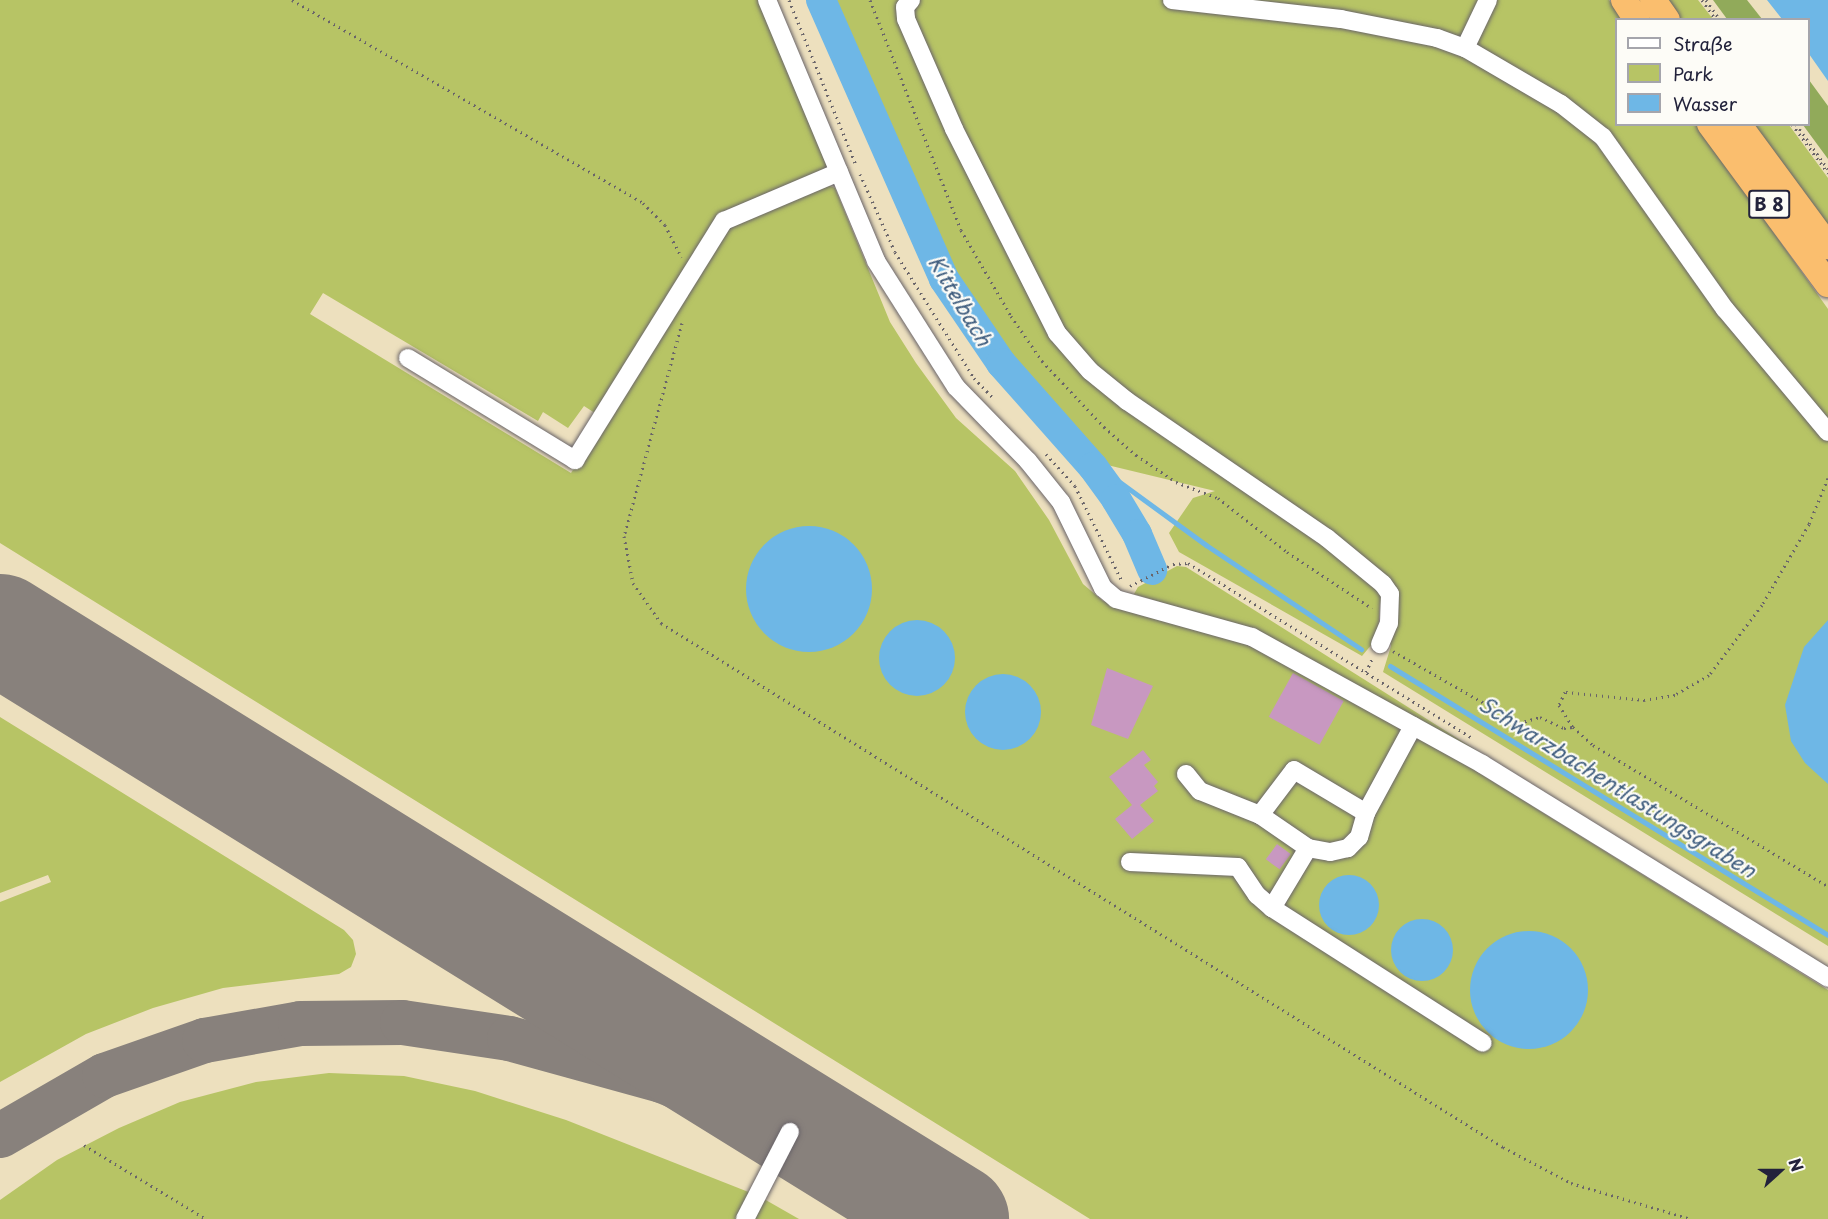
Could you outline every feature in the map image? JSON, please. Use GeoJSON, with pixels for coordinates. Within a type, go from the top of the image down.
{"type":"FeatureCollection","features":[{"type":"Feature","properties":{"kind":"highway"},"geometry":{"type":"LineString","coordinates":[[1624,0],[1636,18]]}},
{"type":"Feature","properties":{"kind":"highway"},"geometry":{"type":"LineString","coordinates":[[1653,0],[1665,18]]}},
{"type":"Feature","properties":{"kind":"highway","name":"B 8"},"geometry":{"type":"LineString","coordinates":[[1711,126],[1828,284]]}},
{"type":"Feature","properties":{"kind":"highway","name":"B 8"},"geometry":{"type":"LineString","coordinates":[[1739,126],[1828,246]]}},
{"type":"Feature","properties":{"kind":"lane"},"geometry":{"type":"LineString","coordinates":[[767,0],[876,261],[956,387],[1028,461],[1061,502],[1103,588],[1116,599],[1252,637],[1482,764],[1828,978]]}},
{"type":"Feature","properties":{"kind":"lane"},"geometry":{"type":"LineString","coordinates":[[911,0],[905,7],[906,19],[949,119],[1013,252],[1057,333],[1090,371],[1127,401],[1327,538],[1383,584],[1390,594],[1389,623],[1380,644]]}},
{"type":"Feature","properties":{"kind":"lane"},"geometry":{"type":"LineString","coordinates":[[1172,0],[1341,19],[1437,38],[1465,48],[1562,104],[1603,137],[1725,309],[1828,432]]}},
{"type":"Feature","properties":{"kind":"lane"},"geometry":{"type":"LineString","coordinates":[[1465,48],[1488,0]]}},
{"type":"Feature","properties":{"kind":"lane"},"geometry":{"type":"LineString","coordinates":[[408,358],[575,460],[724,221],[839,172]]}},
{"type":"Feature","properties":{"kind":"lane"},"geometry":{"type":"LineString","coordinates":[[1186,774],[1200,791],[1260,816],[1308,848],[1330,852],[1348,848],[1363,829],[1366,813],[1413,726]]}},
{"type":"Feature","properties":{"kind":"lane"},"geometry":{"type":"LineString","coordinates":[[1260,816],[1294,770],[1366,813]]}},
{"type":"Feature","properties":{"kind":"lane"},"geometry":{"type":"LineString","coordinates":[[1272,908],[1308,848]]}},
{"type":"Feature","properties":{"kind":"lane"},"geometry":{"type":"LineString","coordinates":[[1130,862],[1238,867],[1257,896],[1272,908],[1483,1043]]}},
{"type":"Feature","properties":{"kind":"lane"},"geometry":{"type":"LineString","coordinates":[[745,1219],[790,1132]]}},
{"type":"Feature","properties":{"kind":"path"},"geometry":{"type":"LineString","coordinates":[[292,0],[643,203],[673,237],[687,280]]}},
{"type":"Feature","properties":{"kind":"path"},"geometry":{"type":"LineString","coordinates":[[789,0],[895,252],[974,378],[998,403]]}},
{"type":"Feature","properties":{"kind":"path"},"geometry":{"type":"LineString","coordinates":[[870,0],[961,230],[1011,316],[1042,361],[1104,427],[1136,455],[1176,482],[1218,498],[1287,552],[1378,612]]}},
{"type":"Feature","properties":{"kind":"path"},"geometry":{"type":"LineString","coordinates":[[1704,0],[1717,18]]}},
{"type":"Feature","properties":{"kind":"path"},"geometry":{"type":"LineString","coordinates":[[1795,126],[1828,173]]}},
{"type":"Feature","properties":{"kind":"path"},"geometry":{"type":"LineString","coordinates":[[1796,126],[1828,169]]}},
{"type":"Feature","properties":{"kind":"path"},"geometry":{"type":"LineString","coordinates":[[682,322],[624,536],[633,584],[661,623],[1503,1147],[1571,1184],[1691,1219]]}},
{"type":"Feature","properties":{"kind":"path"},"geometry":{"type":"LineString","coordinates":[[1038,446],[1075,486],[1123,582]]}},
{"type":"Feature","properties":{"kind":"path"},"geometry":{"type":"LineString","coordinates":[[1828,478],[1809,524],[1762,605],[1720,666],[1692,688],[1655,698],[1565,692],[1559,705],[1573,727],[1593,745],[1828,886]]}},
{"type":"Feature","properties":{"kind":"path"},"geometry":{"type":"LineString","coordinates":[[1366,672],[1380,644],[1519,723],[1540,717],[1564,728],[1573,727]]}},
{"type":"Feature","properties":{"kind":"path"},"geometry":{"type":"LineString","coordinates":[[84,1145],[206,1219]]}},
{"type":"Feature","properties":{"kind":"green space"},"geometry":{"type":"Polygon","coordinates":[[[0,0],[762,0],[830,166],[824,175],[724,217],[598,415],[584,406],[568,428],[543,412],[538,421],[323,293],[310,314],[571,473],[724,231],[823,183],[835,188],[890,322],[916,363],[956,418],[1015,471],[1049,520],[1083,584],[1103,601],[1244,643],[1323,685],[1474,770],[1828,990],[1828,1219],[1090,1219],[0,543],[0,0]]]}},
{"type":"Feature","properties":{"kind":"green space"},"geometry":{"type":"Polygon","coordinates":[[[833,0],[1609,0],[1622,18],[1615,18],[1615,126],[1698,126],[1828,309],[1828,946],[1383,672],[1391,646],[1380,601],[1378,637],[1362,656],[1179,552],[1169,533],[1193,498],[1215,491],[1099,463],[1045,402],[953,283],[833,0]]]}},
{"type":"Feature","properties":{"kind":"green space"},"geometry":{"type":"Polygon","coordinates":[[[1662,0],[1698,0],[1712,18],[1675,18],[1662,0]]]}},
{"type":"Feature","properties":{"kind":"green space"},"geometry":{"type":"Polygon","coordinates":[[[1713,0],[1747,0],[1761,18],[1726,18],[1713,0]]]}},
{"type":"Feature","properties":{"kind":"green space"},"geometry":{"type":"Polygon","coordinates":[[[1810,81],[1828,106],[1828,159],[1804,126],[1810,126],[1810,81]]]}},
{"type":"Feature","properties":{"kind":"green space"},"geometry":{"type":"Polygon","coordinates":[[[1749,126],[1790,126],[1828,178],[1828,232],[1749,126]]]}},
{"type":"Feature","properties":{"kind":"green space"},"geometry":{"type":"Polygon","coordinates":[[[1177,566],[1186,567],[1487,757],[1250,630],[1134,594],[1138,587],[1177,566]]]}},
{"type":"Feature","properties":{"kind":"green space"},"geometry":{"type":"Polygon","coordinates":[[[0,717],[344,930],[353,940],[356,954],[351,967],[339,974],[223,988],[153,1008],[86,1034],[0,1082],[0,902],[51,882],[48,875],[0,893],[0,717]]]}},
{"type":"Feature","properties":{"kind":"green space"},"geometry":{"type":"Polygon","coordinates":[[[329,1073],[404,1076],[475,1091],[566,1120],[751,1193],[740,1219],[0,1219],[0,1200],[57,1160],[119,1128],[180,1102],[256,1082],[329,1073]]]}},
{"type":"Feature","properties":{"kind":"green space"},"geometry":{"type":"Polygon","coordinates":[[[764,1199],[799,1219],[750,1219],[764,1199]]]}},
{"type":"Feature","properties":{"kind":"water"},"geometry":{"type":"Polygon","coordinates":[[[1767,0],[1828,0],[1828,81],[1810,55],[1810,18],[1781,18],[1767,0]]]}},
{"type":"Feature","properties":{"kind":"water"},"geometry":{"type":"Polygon","coordinates":[[[809,526],[833,531],[853,545],[867,565],[872,589],[867,613],[853,633],[833,647],[809,652],[785,647],[765,633],[751,613],[746,589],[751,565],[765,545],[785,531],[809,526]]]}},
{"type":"Feature","properties":{"kind":"water"},"geometry":{"type":"Polygon","coordinates":[[[917,620],[932,623],[944,631],[952,643],[955,658],[952,673],[944,685],[932,693],[917,696],[902,693],[890,685],[882,673],[879,658],[882,643],[890,631],[902,623],[917,620]]]}},
{"type":"Feature","properties":{"kind":"water"},"geometry":{"type":"Polygon","coordinates":[[[1828,620],[1828,784],[1805,763],[1791,741],[1785,705],[1804,647],[1828,620]]]}},
{"type":"Feature","properties":{"kind":"water"},"geometry":{"type":"Polygon","coordinates":[[[1003,674],[1018,677],[1030,685],[1038,697],[1041,712],[1038,727],[1030,739],[1018,747],[1003,750],[988,747],[976,739],[968,727],[965,712],[968,697],[976,685],[988,677],[1003,674]]]}},
{"type":"Feature","properties":{"kind":"water"},"geometry":{"type":"Polygon","coordinates":[[[1343,875],[1355,875],[1371,883],[1377,893],[1379,905],[1377,917],[1371,927],[1355,935],[1343,935],[1327,927],[1319,911],[1319,899],[1327,883],[1343,875]]]}},
{"type":"Feature","properties":{"kind":"water"},"geometry":{"type":"Polygon","coordinates":[[[1422,919],[1434,921],[1444,928],[1451,938],[1453,950],[1451,962],[1444,972],[1434,979],[1422,981],[1410,979],[1400,972],[1393,962],[1391,950],[1393,938],[1400,928],[1410,921],[1422,919]]]}},
{"type":"Feature","properties":{"kind":"water"},"geometry":{"type":"Polygon","coordinates":[[[1529,931],[1551,936],[1571,948],[1583,968],[1588,990],[1583,1012],[1571,1032],[1551,1044],[1529,1049],[1507,1044],[1487,1032],[1475,1012],[1470,990],[1475,968],[1487,948],[1507,936],[1529,931]]]}},
{"type":"Feature","properties":{"kind":"building"},"geometry":{"type":"Polygon","coordinates":[[[1107,668],[1153,686],[1128,739],[1091,725],[1107,668]]]}},
{"type":"Feature","properties":{"kind":"building"},"geometry":{"type":"Polygon","coordinates":[[[1293,673],[1344,701],[1319,745],[1269,717],[1293,673]]]}},
{"type":"Feature","properties":{"kind":"building"},"geometry":{"type":"Polygon","coordinates":[[[1143,750],[1151,760],[1144,765],[1158,782],[1154,786],[1158,791],[1140,805],[1154,821],[1132,839],[1115,819],[1132,805],[1109,777],[1143,750]]]}},
{"type":"Feature","properties":{"kind":"building"},"geometry":{"type":"Polygon","coordinates":[[[1277,844],[1291,854],[1280,869],[1266,859],[1277,844]]]}},
{"type":"Feature","properties":{"kind":"waterway","name":"Kittelbach"},"geometry":{"type":"LineString","coordinates":[[821,0],[944,279],[1001,363],[1093,467],[1116,499],[1137,534],[1152,570]]}},
{"type":"Feature","properties":{"kind":"waterway","name":"Schwarzbachentlastungsgraben"},"geometry":{"type":"LineString","coordinates":[[1093,467],[1110,475],[1206,545],[1361,649]]}},
{"type":"Feature","properties":{"kind":"waterway","name":"Schwarzbachentlastungsgraben"},"geometry":{"type":"LineString","coordinates":[[1390,666],[1828,935]]}},
{"type":"Feature","properties":{"kind":"taxiway"},"geometry":{"type":"LineString","coordinates":[[0,1135],[104,1075],[204,1040],[300,1023],[402,1022],[509,1038],[661,1080],[790,1132],[921,1199]]}},
{"type":"Feature","properties":{"kind":"runway"},"geometry":{"type":"LineString","coordinates":[[0,629],[953,1219]]}}]}
